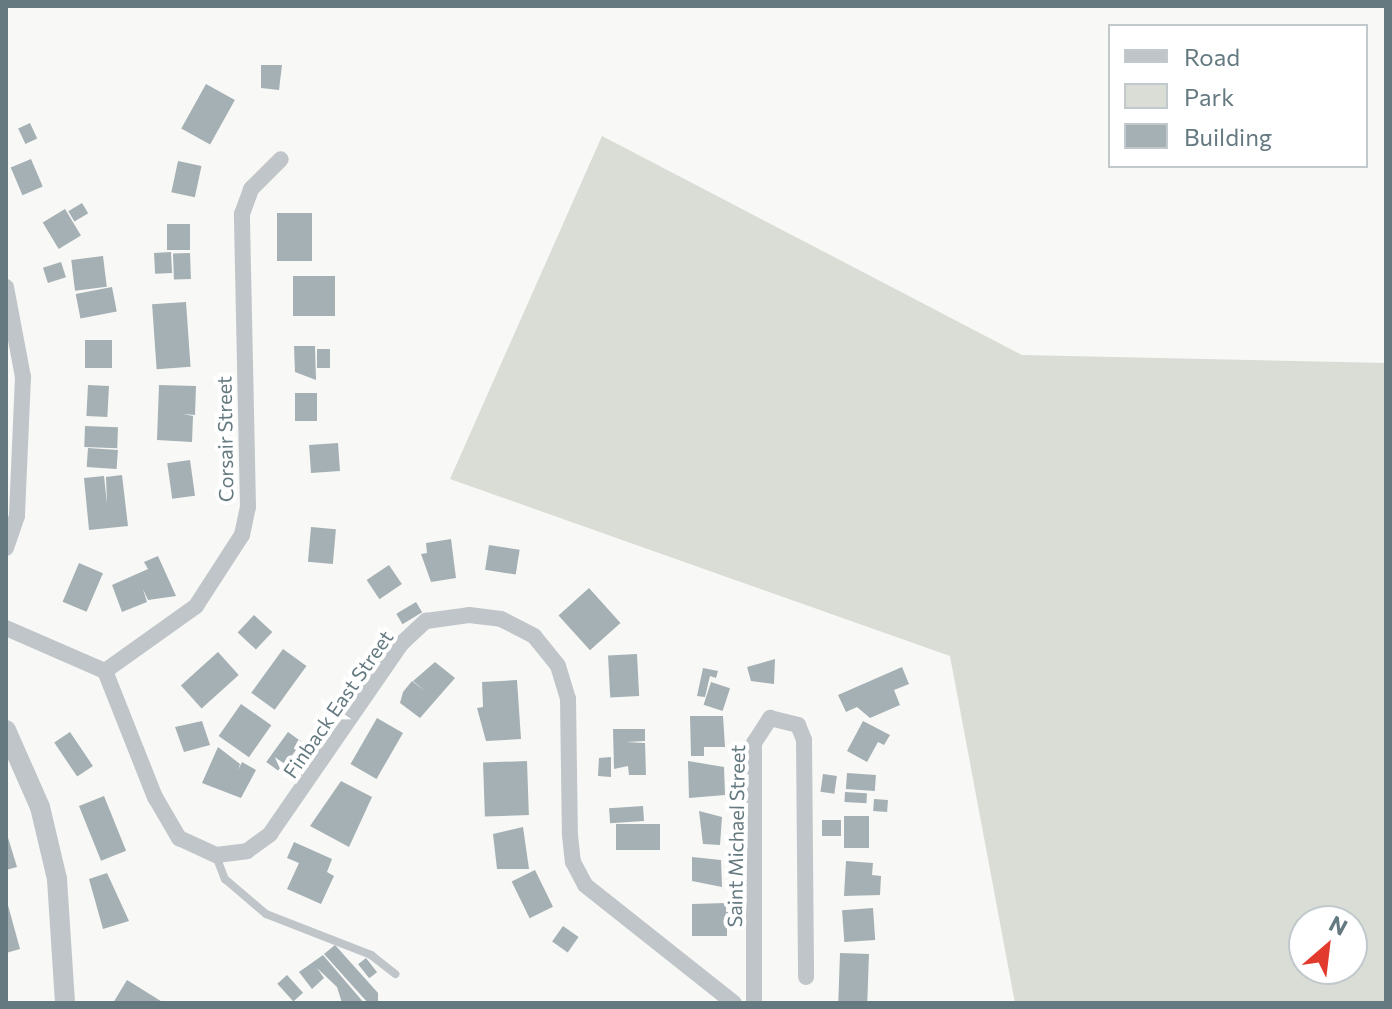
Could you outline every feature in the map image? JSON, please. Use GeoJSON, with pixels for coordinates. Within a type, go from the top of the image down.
{"type":"FeatureCollection","features":[{"type":"Feature","properties":{"kind":"street","name":"Corsair Street"},"geometry":{"type":"LineString","coordinates":[[105,671],[196,606],[242,535],[248,507],[242,214],[251,189],[281,159]]}},
{"type":"Feature","properties":{"kind":"street"},"geometry":{"type":"LineString","coordinates":[[6,287],[23,377],[17,516],[6,548]]}},
{"type":"Feature","properties":{"kind":"street","name":"Finback East Street"},"geometry":{"type":"LineString","coordinates":[[216,855],[247,851],[270,834],[402,643],[426,621],[469,615],[501,619],[534,636],[558,666],[568,699],[573,862],[585,885],[734,1003]]}},
{"type":"Feature","properties":{"kind":"street"},"geometry":{"type":"LineString","coordinates":[[6,628],[105,671],[155,797],[179,838],[216,855]]}},
{"type":"Feature","properties":{"kind":"street","name":"Saint Michael Street"},"geometry":{"type":"LineString","coordinates":[[754,1003],[754,743],[770,718],[798,725],[804,740],[806,977]]}},
{"type":"Feature","properties":{"kind":"street"},"geometry":{"type":"LineString","coordinates":[[6,730],[40,807],[57,879],[65,1003]]}},
{"type":"Feature","properties":{"kind":"lane"},"geometry":{"type":"LineString","coordinates":[[216,855],[225,879],[266,914],[371,955],[395,974]]}},
{"type":"Feature","properties":{"kind":"green space"},"geometry":{"type":"Polygon","coordinates":[[[602,136],[1022,355],[1386,363],[1386,1003],[1015,1003],[950,656],[450,479],[602,136]]]}},
{"type":"Feature","properties":{"kind":"building"},"geometry":{"type":"Polygon","coordinates":[[[261,65],[282,65],[279,90],[261,88],[261,65]]]}},
{"type":"Feature","properties":{"kind":"building"},"geometry":{"type":"Polygon","coordinates":[[[206,84],[235,100],[210,145],[181,129],[206,84]]]}},
{"type":"Feature","properties":{"kind":"building"},"geometry":{"type":"Polygon","coordinates":[[[30,123],[37,138],[25,144],[18,128],[30,123]]]}},
{"type":"Feature","properties":{"kind":"building"},"geometry":{"type":"Polygon","coordinates":[[[31,159],[43,187],[22,195],[11,168],[31,159]]]}},
{"type":"Feature","properties":{"kind":"building"},"geometry":{"type":"Polygon","coordinates":[[[178,161],[201,166],[195,197],[171,192],[178,161]]]}},
{"type":"Feature","properties":{"kind":"building"},"geometry":{"type":"Polygon","coordinates":[[[82,203],[88,213],[74,222],[68,211],[82,203]]]}},
{"type":"Feature","properties":{"kind":"building"},"geometry":{"type":"Polygon","coordinates":[[[65,209],[81,236],[59,249],[43,222],[65,209]]]}},
{"type":"Feature","properties":{"kind":"building"},"geometry":{"type":"Polygon","coordinates":[[[277,213],[312,213],[312,261],[277,261],[277,213]]]}},
{"type":"Feature","properties":{"kind":"building"},"geometry":{"type":"Polygon","coordinates":[[[167,224],[190,224],[190,250],[167,250],[167,224]]]}},
{"type":"Feature","properties":{"kind":"building"},"geometry":{"type":"Polygon","coordinates":[[[171,252],[172,273],[155,274],[154,253],[171,252]]]}},
{"type":"Feature","properties":{"kind":"building"},"geometry":{"type":"Polygon","coordinates":[[[190,253],[191,279],[174,280],[173,254],[190,253]]]}},
{"type":"Feature","properties":{"kind":"building"},"geometry":{"type":"Polygon","coordinates":[[[103,256],[107,287],[75,291],[71,260],[103,256]]]}},
{"type":"Feature","properties":{"kind":"building"},"geometry":{"type":"Polygon","coordinates":[[[61,262],[66,277],[48,283],[43,268],[61,262]]]}},
{"type":"Feature","properties":{"kind":"building"},"geometry":{"type":"Polygon","coordinates":[[[293,276],[335,276],[335,316],[293,316],[293,276]]]}},
{"type":"Feature","properties":{"kind":"building"},"geometry":{"type":"Polygon","coordinates":[[[112,287],[117,312],[80,319],[76,294],[112,287]]]}},
{"type":"Feature","properties":{"kind":"building"},"geometry":{"type":"Polygon","coordinates":[[[186,302],[191,367],[157,369],[152,304],[186,302]]]}},
{"type":"Feature","properties":{"kind":"building"},"geometry":{"type":"Polygon","coordinates":[[[85,340],[112,340],[112,368],[85,368],[85,340]]]}},
{"type":"Feature","properties":{"kind":"building"},"geometry":{"type":"Polygon","coordinates":[[[294,346],[315,346],[316,380],[295,372],[294,346]]]}},
{"type":"Feature","properties":{"kind":"building"},"geometry":{"type":"Polygon","coordinates":[[[317,349],[330,349],[330,368],[317,368],[317,349]]]}},
{"type":"Feature","properties":{"kind":"building"},"geometry":{"type":"Polygon","coordinates":[[[88,385],[109,386],[107,417],[86,416],[88,385]]]}},
{"type":"Feature","properties":{"kind":"building"},"geometry":{"type":"Polygon","coordinates":[[[159,385],[196,386],[195,415],[183,414],[193,416],[192,442],[157,440],[159,385]]]}},
{"type":"Feature","properties":{"kind":"building"},"geometry":{"type":"Polygon","coordinates":[[[295,393],[317,393],[317,421],[295,421],[295,393]]]}},
{"type":"Feature","properties":{"kind":"building"},"geometry":{"type":"Polygon","coordinates":[[[85,426],[118,427],[117,448],[84,447],[85,426]]]}},
{"type":"Feature","properties":{"kind":"building"},"geometry":{"type":"Polygon","coordinates":[[[338,443],[340,471],[311,473],[309,445],[338,443]]]}},
{"type":"Feature","properties":{"kind":"building"},"geometry":{"type":"Polygon","coordinates":[[[88,448],[118,450],[117,469],[87,467],[88,448]]]}},
{"type":"Feature","properties":{"kind":"building"},"geometry":{"type":"Polygon","coordinates":[[[190,460],[195,496],[172,499],[167,463],[190,460]]]}},
{"type":"Feature","properties":{"kind":"building"},"geometry":{"type":"Polygon","coordinates":[[[122,475],[128,526],[89,530],[84,478],[104,476],[107,504],[106,477],[122,475]]]}},
{"type":"Feature","properties":{"kind":"building"},"geometry":{"type":"Polygon","coordinates":[[[311,527],[336,529],[333,564],[308,562],[311,527]]]}},
{"type":"Feature","properties":{"kind":"building"},"geometry":{"type":"Polygon","coordinates":[[[451,539],[456,578],[431,582],[421,554],[427,553],[426,543],[451,539]]]}},
{"type":"Feature","properties":{"kind":"building"},"geometry":{"type":"Polygon","coordinates":[[[489,545],[520,550],[516,575],[485,570],[489,545]]]}},
{"type":"Feature","properties":{"kind":"building"},"geometry":{"type":"Polygon","coordinates":[[[158,556],[176,596],[148,600],[143,589],[147,602],[122,612],[112,585],[148,569],[144,562],[158,556]]]}},
{"type":"Feature","properties":{"kind":"building"},"geometry":{"type":"Polygon","coordinates":[[[79,563],[103,573],[87,612],[63,602],[79,563]]]}},
{"type":"Feature","properties":{"kind":"building"},"geometry":{"type":"Polygon","coordinates":[[[389,565],[402,584],[379,599],[367,580],[389,565]]]}},
{"type":"Feature","properties":{"kind":"building"},"geometry":{"type":"Polygon","coordinates":[[[589,588],[620,623],[590,650],[559,615],[589,588]]]}},
{"type":"Feature","properties":{"kind":"building"},"geometry":{"type":"Polygon","coordinates":[[[416,602],[422,612],[402,624],[396,614],[416,602]]]}},
{"type":"Feature","properties":{"kind":"building"},"geometry":{"type":"Polygon","coordinates":[[[254,615],[272,632],[256,650],[238,633],[254,615]]]}},
{"type":"Feature","properties":{"kind":"building"},"geometry":{"type":"Polygon","coordinates":[[[283,649],[306,666],[275,710],[251,693],[283,649]]]}},
{"type":"Feature","properties":{"kind":"building"},"geometry":{"type":"Polygon","coordinates":[[[218,652],[239,675],[202,708],[181,685],[218,652]]]}},
{"type":"Feature","properties":{"kind":"building"},"geometry":{"type":"Polygon","coordinates":[[[637,654],[639,696],[610,697],[608,656],[637,654]]]}},
{"type":"Feature","properties":{"kind":"building"},"geometry":{"type":"Polygon","coordinates":[[[775,659],[774,684],[751,681],[747,667],[775,659]]]}},
{"type":"Feature","properties":{"kind":"building"},"geometry":{"type":"Polygon","coordinates":[[[435,662],[455,678],[420,718],[400,703],[403,692],[412,681],[426,692],[413,681],[435,662]]]}},
{"type":"Feature","properties":{"kind":"building"},"geometry":{"type":"Polygon","coordinates":[[[902,667],[909,684],[894,690],[900,705],[870,718],[857,707],[846,712],[838,695],[902,667]]]}},
{"type":"Feature","properties":{"kind":"building"},"geometry":{"type":"Polygon","coordinates":[[[703,668],[718,671],[716,678],[710,676],[705,697],[697,696],[703,668]]]}},
{"type":"Feature","properties":{"kind":"building"},"geometry":{"type":"Polygon","coordinates":[[[517,680],[521,739],[486,741],[477,708],[483,707],[482,682],[517,680]]]}},
{"type":"Feature","properties":{"kind":"building"},"geometry":{"type":"Polygon","coordinates":[[[711,682],[730,688],[723,711],[704,705],[711,682]]]}},
{"type":"Feature","properties":{"kind":"building"},"geometry":{"type":"Polygon","coordinates":[[[241,704],[271,725],[249,757],[219,736],[241,704]]]}},
{"type":"Feature","properties":{"kind":"building"},"geometry":{"type":"Polygon","coordinates":[[[690,716],[723,716],[725,747],[704,747],[704,756],[691,756],[690,716]]]}},
{"type":"Feature","properties":{"kind":"building"},"geometry":{"type":"Polygon","coordinates":[[[377,718],[403,733],[376,779],[350,764],[377,718]]]}},
{"type":"Feature","properties":{"kind":"building"},"geometry":{"type":"Polygon","coordinates":[[[202,721],[210,745],[184,752],[175,727],[202,721]]]}},
{"type":"Feature","properties":{"kind":"building"},"geometry":{"type":"Polygon","coordinates":[[[863,721],[890,735],[884,745],[878,742],[867,762],[847,751],[863,721]]]}},
{"type":"Feature","properties":{"kind":"building"},"geometry":{"type":"Polygon","coordinates":[[[613,729],[645,729],[645,741],[626,742],[645,743],[646,775],[629,775],[628,766],[614,769],[613,729]]]}},
{"type":"Feature","properties":{"kind":"building"},"geometry":{"type":"Polygon","coordinates":[[[70,732],[93,766],[77,777],[54,743],[70,732]]]}},
{"type":"Feature","properties":{"kind":"building"},"geometry":{"type":"Polygon","coordinates":[[[288,732],[302,742],[280,772],[266,762],[288,732]]]}},
{"type":"Feature","properties":{"kind":"building"},"geometry":{"type":"Polygon","coordinates":[[[218,747],[240,764],[238,770],[242,762],[256,770],[241,798],[202,783],[218,747]]]}},
{"type":"Feature","properties":{"kind":"building"},"geometry":{"type":"Polygon","coordinates":[[[611,757],[611,777],[598,776],[599,758],[611,757]]]}},
{"type":"Feature","properties":{"kind":"building"},"geometry":{"type":"Polygon","coordinates":[[[527,761],[529,815],[485,817],[483,763],[527,761]]]}},
{"type":"Feature","properties":{"kind":"building"},"geometry":{"type":"Polygon","coordinates":[[[688,761],[724,767],[725,795],[689,798],[688,761]]]}},
{"type":"Feature","properties":{"kind":"building"},"geometry":{"type":"Polygon","coordinates":[[[847,773],[876,775],[875,791],[846,789],[847,773]]]}},
{"type":"Feature","properties":{"kind":"building"},"geometry":{"type":"Polygon","coordinates":[[[823,774],[837,776],[834,794],[820,792],[823,774]]]}},
{"type":"Feature","properties":{"kind":"building"},"geometry":{"type":"Polygon","coordinates":[[[341,781],[372,797],[349,847],[310,826],[341,781]]]}},
{"type":"Feature","properties":{"kind":"building"},"geometry":{"type":"Polygon","coordinates":[[[845,792],[867,793],[866,803],[844,802],[845,792]]]}},
{"type":"Feature","properties":{"kind":"building"},"geometry":{"type":"Polygon","coordinates":[[[104,796],[126,851],[101,861],[79,806],[104,796]]]}},
{"type":"Feature","properties":{"kind":"building"},"geometry":{"type":"Polygon","coordinates":[[[874,799],[888,800],[887,812],[873,811],[874,799]]]}},
{"type":"Feature","properties":{"kind":"building"},"geometry":{"type":"Polygon","coordinates":[[[643,806],[644,821],[610,823],[609,808],[643,806]]]}},
{"type":"Feature","properties":{"kind":"building"},"geometry":{"type":"Polygon","coordinates":[[[699,811],[722,817],[720,845],[703,844],[699,811]]]}},
{"type":"Feature","properties":{"kind":"building"},"geometry":{"type":"Polygon","coordinates":[[[844,816],[869,816],[869,848],[844,848],[844,816]]]}},
{"type":"Feature","properties":{"kind":"building"},"geometry":{"type":"Polygon","coordinates":[[[822,820],[841,820],[841,836],[822,836],[822,820]]]}},
{"type":"Feature","properties":{"kind":"building"},"geometry":{"type":"Polygon","coordinates":[[[616,824],[660,824],[660,850],[616,850],[616,824]]]}},
{"type":"Feature","properties":{"kind":"building"},"geometry":{"type":"Polygon","coordinates":[[[523,827],[529,869],[497,869],[493,834],[523,827]]]}},
{"type":"Feature","properties":{"kind":"building"},"geometry":{"type":"Polygon","coordinates":[[[6,831],[17,867],[6,870],[6,831]]]}},
{"type":"Feature","properties":{"kind":"building"},"geometry":{"type":"Polygon","coordinates":[[[294,842],[332,859],[327,872],[334,876],[321,904],[287,889],[299,863],[287,858],[294,842]]]}},
{"type":"Feature","properties":{"kind":"building"},"geometry":{"type":"Polygon","coordinates":[[[692,857],[721,860],[722,887],[692,881],[692,857]]]}},
{"type":"Feature","properties":{"kind":"building"},"geometry":{"type":"Polygon","coordinates":[[[846,861],[873,863],[872,875],[881,876],[880,895],[844,896],[846,861]]]}},
{"type":"Feature","properties":{"kind":"building"},"geometry":{"type":"Polygon","coordinates":[[[535,870],[553,907],[530,918],[512,881],[535,870]]]}},
{"type":"Feature","properties":{"kind":"building"},"geometry":{"type":"Polygon","coordinates":[[[107,873],[129,921],[103,929],[89,879],[107,873]]]}},
{"type":"Feature","properties":{"kind":"building"},"geometry":{"type":"Polygon","coordinates":[[[6,898],[20,949],[6,953],[6,898]]]}},
{"type":"Feature","properties":{"kind":"building"},"geometry":{"type":"Polygon","coordinates":[[[726,903],[726,912],[744,912],[744,922],[727,922],[727,936],[692,936],[692,904],[726,903]]]}},
{"type":"Feature","properties":{"kind":"building"},"geometry":{"type":"Polygon","coordinates":[[[873,908],[875,940],[844,942],[842,910],[873,908]]]}},
{"type":"Feature","properties":{"kind":"building"},"geometry":{"type":"Polygon","coordinates":[[[563,926],[579,937],[568,952],[552,942],[563,926]]]}},
{"type":"Feature","properties":{"kind":"building"},"geometry":{"type":"Polygon","coordinates":[[[335,945],[378,993],[378,1003],[368,1003],[324,954],[335,945]]]}},
{"type":"Feature","properties":{"kind":"building"},"geometry":{"type":"Polygon","coordinates":[[[840,953],[869,954],[867,1003],[838,1003],[840,953]]]}},
{"type":"Feature","properties":{"kind":"building"},"geometry":{"type":"Polygon","coordinates":[[[323,955],[364,1003],[342,1003],[337,987],[317,968],[324,978],[312,989],[299,972],[323,955]]]}},
{"type":"Feature","properties":{"kind":"building"},"geometry":{"type":"Polygon","coordinates":[[[366,958],[377,972],[369,978],[358,964],[366,958]]]}},
{"type":"Feature","properties":{"kind":"building"},"geometry":{"type":"Polygon","coordinates":[[[287,975],[303,993],[293,1002],[277,984],[287,975]]]}},
{"type":"Feature","properties":{"kind":"building"},"geometry":{"type":"Polygon","coordinates":[[[127,980],[164,1003],[113,1003],[127,980]]]}}]}
